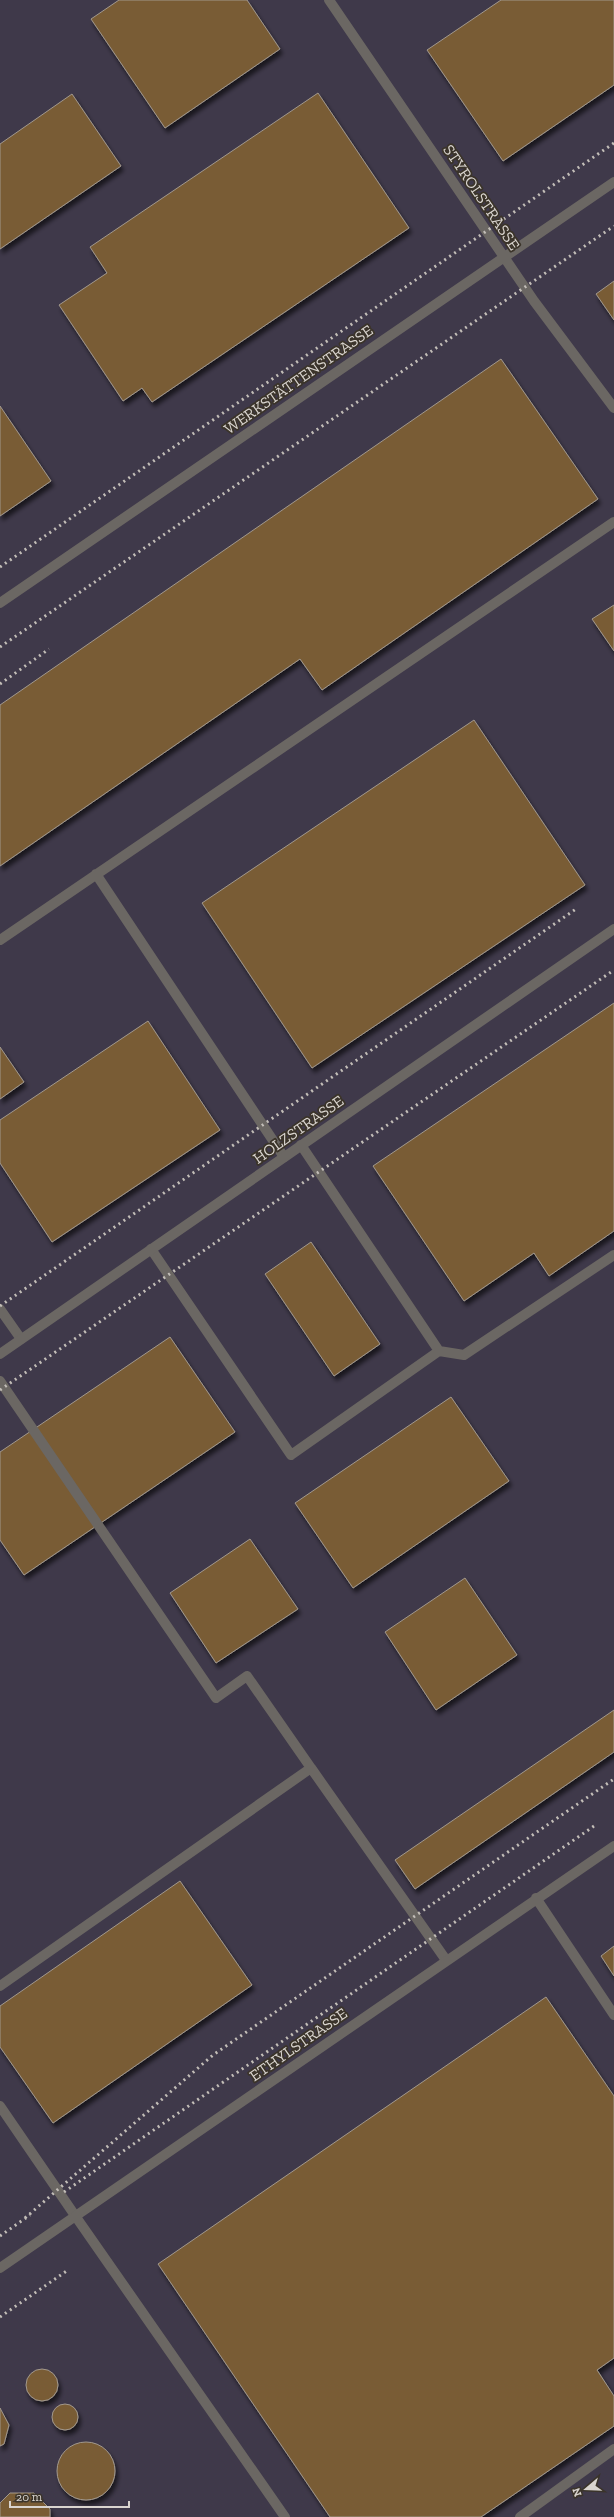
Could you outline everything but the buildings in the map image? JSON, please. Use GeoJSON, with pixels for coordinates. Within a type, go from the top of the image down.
{"type":"FeatureCollection","features":[{"type":"Feature","properties":{"kind":"street","name":"STYROLSTRASSE"},"geometry":{"type":"LineString","coordinates":[[329,0],[504,256],[614,408]]}},
{"type":"Feature","properties":{"kind":"street","name":"WERKSTÄTTENSTRASSE"},"geometry":{"type":"LineString","coordinates":[[0,603],[614,182]]}},
{"type":"Feature","properties":{"kind":"street"},"geometry":{"type":"LineString","coordinates":[[0,940],[614,522]]}},
{"type":"Feature","properties":{"kind":"street"},"geometry":{"type":"LineString","coordinates":[[96,874],[284,1157]]}},
{"type":"Feature","properties":{"kind":"street","name":"HOLZSTRASSE"},"geometry":{"type":"LineString","coordinates":[[0,1354],[614,929]]}},
{"type":"Feature","properties":{"kind":"street"},"geometry":{"type":"LineString","coordinates":[[301,1145],[439,1351]]}},
{"type":"Feature","properties":{"kind":"street"},"geometry":{"type":"LineString","coordinates":[[151,1249],[291,1455],[439,1351],[464,1355],[614,1254]]}},
{"type":"Feature","properties":{"kind":"street"},"geometry":{"type":"LineString","coordinates":[[0,1309],[21,1339]]}},
{"type":"Feature","properties":{"kind":"street"},"geometry":{"type":"LineString","coordinates":[[0,1381],[216,1698],[247,1676],[446,1960]]}},
{"type":"Feature","properties":{"kind":"street"},"geometry":{"type":"LineString","coordinates":[[0,1986],[311,1768]]}},
{"type":"Feature","properties":{"kind":"street","name":"ETHYLSTRASSE"},"geometry":{"type":"LineString","coordinates":[[0,2268],[76,2217],[536,1898],[614,1846]]}},
{"type":"Feature","properties":{"kind":"street"},"geometry":{"type":"LineString","coordinates":[[536,1898],[614,2015]]}},
{"type":"Feature","properties":{"kind":"street"},"geometry":{"type":"LineString","coordinates":[[0,2106],[286,2517]]}},
{"type":"Feature","properties":{"kind":"street"},"geometry":{"type":"LineString","coordinates":[[520,2517],[614,2449]]}},
{"type":"Feature","properties":{"kind":"shaded area"},"geometry":{"type":"Polygon","coordinates":[[[0,0],[614,0],[614,2517],[0,2517],[0,0]]]}},
{"type":"Feature","properties":{"kind":"railway"},"geometry":{"type":"LineString","coordinates":[[0,567],[614,143]]}},
{"type":"Feature","properties":{"kind":"railway"},"geometry":{"type":"LineString","coordinates":[[0,647],[614,226]]}},
{"type":"Feature","properties":{"kind":"railway"},"geometry":{"type":"LineString","coordinates":[[0,684],[49,649]]}},
{"type":"Feature","properties":{"kind":"railway"},"geometry":{"type":"LineString","coordinates":[[0,1306],[576,909]]}},
{"type":"Feature","properties":{"kind":"railway"},"geometry":{"type":"LineString","coordinates":[[0,1390],[614,970]]}},
{"type":"Feature","properties":{"kind":"railway"},"geometry":{"type":"LineString","coordinates":[[25,2218],[213,2055],[614,1779]]}},
{"type":"Feature","properties":{"kind":"railway"},"geometry":{"type":"LineString","coordinates":[[64,2192],[597,1824]]}},
{"type":"Feature","properties":{"kind":"railway"},"geometry":{"type":"LineString","coordinates":[[0,2236],[30,2215]]}},
{"type":"Feature","properties":{"kind":"railway"},"geometry":{"type":"LineString","coordinates":[[0,2317],[68,2270]]}}]}
